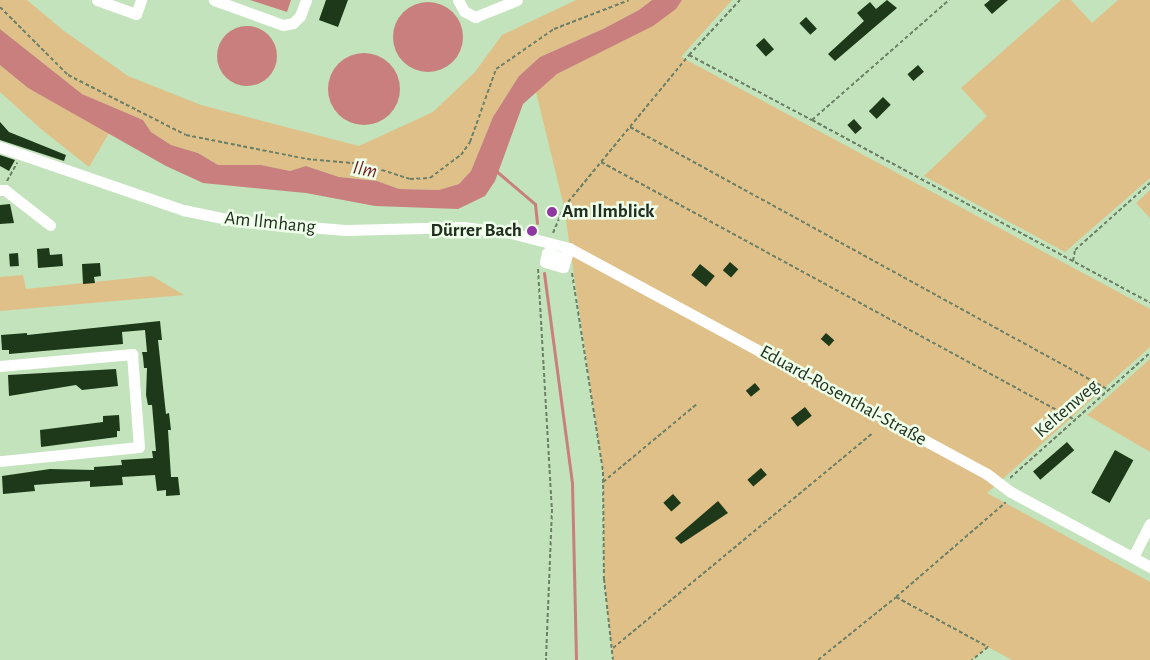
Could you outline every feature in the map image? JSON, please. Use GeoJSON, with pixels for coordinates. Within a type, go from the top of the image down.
{"type":"FeatureCollection","features":[{"type":"Feature","properties":{"kind":"street"},"geometry":{"type":"LineString","coordinates":[[97,0],[136,14],[141,0]]}},
{"type":"Feature","properties":{"kind":"street"},"geometry":{"type":"LineString","coordinates":[[214,0],[282,25],[293,23],[300,16],[306,0]]}},
{"type":"Feature","properties":{"kind":"street"},"geometry":{"type":"LineString","coordinates":[[458,0],[464,11],[475,17],[517,0]]}},
{"type":"Feature","properties":{"kind":"street","name":"Am Ilmhang"},"geometry":{"type":"LineString","coordinates":[[0,147],[183,210],[236,221],[346,230],[463,227],[511,233],[550,242]]}},
{"type":"Feature","properties":{"kind":"street"},"geometry":{"type":"LineString","coordinates":[[2,188],[50,225]]}},
{"type":"Feature","properties":{"kind":"street","name":"Eduard-Rosenthal-Straße"},"geometry":{"type":"LineString","coordinates":[[550,242],[567,254],[1002,484],[1011,492],[1150,567]]}},
{"type":"Feature","properties":{"kind":"street"},"geometry":{"type":"LineString","coordinates":[[0,366],[132,354],[139,447],[0,461]]}},
{"type":"Feature","properties":{"kind":"street"},"geometry":{"type":"LineString","coordinates":[[1132,557],[1150,524]]}},
{"type":"Feature","properties":{"kind":"path"},"geometry":{"type":"LineString","coordinates":[[0,6],[68,74],[186,135],[307,159],[363,164],[410,179],[430,178],[461,155],[470,142],[496,69],[554,29],[629,0]]}},
{"type":"Feature","properties":{"kind":"path"},"geometry":{"type":"LineString","coordinates":[[550,242],[564,207],[689,55],[740,0]]}},
{"type":"Feature","properties":{"kind":"path"},"geometry":{"type":"LineString","coordinates":[[812,120],[949,0]]}},
{"type":"Feature","properties":{"kind":"path"},"geometry":{"type":"LineString","coordinates":[[689,55],[1150,303]]}},
{"type":"Feature","properties":{"kind":"path"},"geometry":{"type":"LineString","coordinates":[[630,127],[1109,390]]}},
{"type":"Feature","properties":{"kind":"path"},"geometry":{"type":"LineString","coordinates":[[601,162],[1075,420]]}},
{"type":"Feature","properties":{"kind":"path"},"geometry":{"type":"LineString","coordinates":[[2,188],[14,168]]}},
{"type":"Feature","properties":{"kind":"path"},"geometry":{"type":"LineString","coordinates":[[1073,261],[1075,250],[1150,183]]}},
{"type":"Feature","properties":{"kind":"path"},"geometry":{"type":"LineString","coordinates":[[567,254],[603,482],[604,579],[613,660]]}},
{"type":"Feature","properties":{"kind":"path"},"geometry":{"type":"LineString","coordinates":[[542,260],[538,269],[552,509],[546,660]]}},
{"type":"Feature","properties":{"kind":"path","name":"Keltenweg"},"geometry":{"type":"LineString","coordinates":[[1002,484],[1150,353]]}},
{"type":"Feature","properties":{"kind":"path"},"geometry":{"type":"LineString","coordinates":[[603,482],[697,404]]}},
{"type":"Feature","properties":{"kind":"path"},"geometry":{"type":"LineString","coordinates":[[613,648],[872,434]]}},
{"type":"Feature","properties":{"kind":"path"},"geometry":{"type":"LineString","coordinates":[[818,660],[896,597],[1005,504],[1011,492]]}},
{"type":"Feature","properties":{"kind":"path"},"geometry":{"type":"LineString","coordinates":[[896,597],[988,647],[972,660]]}},
{"type":"Feature","properties":{"kind":"shaded area"},"geometry":{"type":"Polygon","coordinates":[[[0,0],[27,0],[64,31],[128,76],[201,105],[359,146],[433,112],[475,72],[502,35],[576,0],[652,0],[639,10],[603,29],[540,57],[519,76],[493,117],[471,171],[459,184],[439,190],[399,189],[377,181],[339,177],[306,166],[290,171],[261,165],[218,165],[198,153],[171,145],[151,132],[143,120],[82,94],[0,29],[0,0]]]}},
{"type":"Feature","properties":{"kind":"shaded area"},"geometry":{"type":"Polygon","coordinates":[[[250,0],[291,0],[287,12],[250,0]]]}},
{"type":"Feature","properties":{"kind":"shaded area"},"geometry":{"type":"Polygon","coordinates":[[[652,0],[682,0],[676,9],[653,26],[557,74],[523,104],[495,181],[485,196],[458,209],[375,206],[306,193],[203,183],[166,166],[28,88],[0,65],[0,29],[82,94],[143,120],[151,132],[171,145],[198,153],[218,165],[261,165],[290,171],[306,166],[339,177],[377,181],[399,189],[439,190],[459,184],[471,171],[493,117],[519,76],[540,57],[603,29],[639,10],[652,0]]]}},
{"type":"Feature","properties":{"kind":"shaded area"},"geometry":{"type":"Polygon","coordinates":[[[682,0],[732,0],[681,57],[1150,309],[1150,347],[987,493],[1150,582],[1150,660],[1012,660],[988,647],[972,660],[613,660],[604,579],[603,472],[564,207],[536,92],[557,74],[630,37],[676,9],[682,0]]]}},
{"type":"Feature","properties":{"kind":"shaded area"},"geometry":{"type":"Polygon","coordinates":[[[1061,0],[1071,0],[1092,23],[1118,0],[1150,0],[1150,178],[1065,252],[924,176],[987,116],[961,88],[1061,0]]]}},
{"type":"Feature","properties":{"kind":"shaded area"},"geometry":{"type":"Polygon","coordinates":[[[435,2],[448,8],[457,17],[461,23],[463,37],[461,51],[453,62],[442,70],[421,72],[414,70],[403,62],[395,51],[393,30],[395,23],[403,12],[414,4],[435,2]]]}},
{"type":"Feature","properties":{"kind":"shaded area"},"geometry":{"type":"Polygon","coordinates":[[[241,26],[253,26],[264,31],[272,39],[277,50],[275,68],[264,81],[253,86],[241,86],[230,81],[222,73],[217,62],[217,50],[222,39],[230,31],[241,26]]]}},
{"type":"Feature","properties":{"kind":"shaded area"},"geometry":{"type":"Polygon","coordinates":[[[364,53],[384,59],[394,69],[400,89],[394,109],[384,119],[364,125],[344,119],[334,109],[328,89],[334,69],[344,59],[364,53]]]}},
{"type":"Feature","properties":{"kind":"shaded area"},"geometry":{"type":"Polygon","coordinates":[[[0,65],[28,88],[109,133],[89,167],[41,129],[0,92],[0,65]]]}},
{"type":"Feature","properties":{"kind":"shaded area"},"geometry":{"type":"Polygon","coordinates":[[[1150,190],[1150,218],[1136,203],[1150,190]]]}},
{"type":"Feature","properties":{"kind":"shaded area"},"geometry":{"type":"Polygon","coordinates":[[[23,275],[26,289],[152,276],[184,295],[0,311],[0,277],[23,275]]]}},
{"type":"Feature","properties":{"kind":"shaded area"},"geometry":{"type":"Polygon","coordinates":[[[1150,359],[1150,452],[1087,415],[1150,359]]]}},
{"type":"Feature","properties":{"kind":"building"},"geometry":{"type":"Polygon","coordinates":[[[326,0],[348,0],[338,27],[319,20],[326,0]]]}},
{"type":"Feature","properties":{"kind":"building"},"geometry":{"type":"Polygon","coordinates":[[[887,0],[897,8],[835,61],[828,54],[864,21],[857,13],[870,2],[876,9],[887,0]]]}},
{"type":"Feature","properties":{"kind":"building"},"geometry":{"type":"Polygon","coordinates":[[[990,0],[1008,0],[992,14],[984,5],[990,0]]]}},
{"type":"Feature","properties":{"kind":"building"},"geometry":{"type":"Polygon","coordinates":[[[806,17],[817,29],[810,35],[799,23],[806,17]]]}},
{"type":"Feature","properties":{"kind":"building"},"geometry":{"type":"Polygon","coordinates":[[[764,38],[774,49],[766,57],[756,45],[764,38]]]}},
{"type":"Feature","properties":{"kind":"building"},"geometry":{"type":"Polygon","coordinates":[[[918,65],[924,72],[913,81],[907,74],[918,65]]]}},
{"type":"Feature","properties":{"kind":"building"},"geometry":{"type":"Polygon","coordinates":[[[883,97],[891,105],[877,119],[869,111],[883,97]]]}},
{"type":"Feature","properties":{"kind":"building"},"geometry":{"type":"Polygon","coordinates":[[[854,119],[862,128],[855,134],[847,125],[854,119]]]}},
{"type":"Feature","properties":{"kind":"building"},"geometry":{"type":"Polygon","coordinates":[[[0,122],[9,132],[66,155],[64,161],[0,140],[0,122]]]}},
{"type":"Feature","properties":{"kind":"building"},"geometry":{"type":"Polygon","coordinates":[[[0,155],[15,160],[9,171],[0,166],[0,155]]]}},
{"type":"Feature","properties":{"kind":"building"},"geometry":{"type":"Polygon","coordinates":[[[10,204],[14,223],[0,224],[0,205],[10,204]]]}},
{"type":"Feature","properties":{"kind":"building"},"geometry":{"type":"Polygon","coordinates":[[[49,248],[50,255],[62,254],[63,266],[38,268],[37,249],[49,248]]]}},
{"type":"Feature","properties":{"kind":"building"},"geometry":{"type":"Polygon","coordinates":[[[18,253],[19,266],[10,267],[9,254],[18,253]]]}},
{"type":"Feature","properties":{"kind":"building"},"geometry":{"type":"Polygon","coordinates":[[[730,262],[738,269],[731,278],[723,270],[730,262]]]}},
{"type":"Feature","properties":{"kind":"building"},"geometry":{"type":"Polygon","coordinates":[[[100,263],[101,276],[94,277],[95,283],[83,284],[82,264],[100,263]]]}},
{"type":"Feature","properties":{"kind":"building"},"geometry":{"type":"Polygon","coordinates":[[[700,264],[715,276],[706,287],[691,275],[700,264]]]}},
{"type":"Feature","properties":{"kind":"building"},"geometry":{"type":"Polygon","coordinates":[[[160,321],[162,340],[158,340],[166,414],[169,413],[171,430],[168,430],[171,477],[178,477],[180,495],[166,496],[166,490],[157,491],[155,475],[122,477],[123,485],[90,487],[90,481],[60,483],[34,485],[35,491],[3,494],[2,476],[50,469],[94,470],[94,467],[122,465],[121,460],[153,458],[152,451],[156,451],[152,405],[148,405],[146,395],[147,368],[144,368],[142,352],[147,352],[145,330],[122,332],[123,344],[9,354],[9,350],[2,350],[1,335],[27,333],[27,335],[160,321]]]}},
{"type":"Feature","properties":{"kind":"building"},"geometry":{"type":"Polygon","coordinates":[[[826,333],[834,340],[829,346],[821,339],[826,333]]]}},
{"type":"Feature","properties":{"kind":"building"},"geometry":{"type":"Polygon","coordinates":[[[116,369],[118,386],[82,390],[76,385],[9,396],[8,375],[116,369]]]}},
{"type":"Feature","properties":{"kind":"building"},"geometry":{"type":"Polygon","coordinates":[[[755,383],[760,389],[751,397],[746,391],[755,383]]]}},
{"type":"Feature","properties":{"kind":"building"},"geometry":{"type":"Polygon","coordinates":[[[805,407],[812,416],[798,427],[791,418],[805,407]]]}},
{"type":"Feature","properties":{"kind":"building"},"geometry":{"type":"Polygon","coordinates":[[[119,415],[120,431],[117,431],[117,437],[41,447],[40,430],[103,422],[103,416],[119,415]]]}},
{"type":"Feature","properties":{"kind":"building"},"geometry":{"type":"Polygon","coordinates":[[[1067,442],[1074,450],[1040,480],[1033,472],[1067,442]]]}},
{"type":"Feature","properties":{"kind":"building"},"geometry":{"type":"Polygon","coordinates":[[[1115,450],[1133,460],[1110,503],[1091,493],[1115,450]]]}},
{"type":"Feature","properties":{"kind":"building"},"geometry":{"type":"Polygon","coordinates":[[[761,468],[767,475],[753,487],[747,480],[761,468]]]}},
{"type":"Feature","properties":{"kind":"building"},"geometry":{"type":"Polygon","coordinates":[[[673,494],[681,503],[671,512],[663,503],[673,494]]]}},
{"type":"Feature","properties":{"kind":"building"},"geometry":{"type":"Polygon","coordinates":[[[718,501],[728,513],[681,544],[675,538],[718,501]]]}},
{"type":"Feature","properties":{"kind":"waterway","name":"Dürrer Bach"},"geometry":{"type":"LineString","coordinates":[[495,170],[535,204],[537,223]]}},
{"type":"Feature","properties":{"kind":"waterway","name":"Dürrer Bach"},"geometry":{"type":"LineString","coordinates":[[544,273],[572,483],[576,660]]}},
{"type":"Feature","properties":{"kind":"place","name":"Am Ilmblick"},"geometry":{"type":"Point","coordinates":[552,212]}},
{"type":"Feature","properties":{"kind":"place","name":"Dürrer Bach"},"geometry":{"type":"Point","coordinates":[532,231]}},
{"type":"Feature","properties":{"kind":"water label","name":"Ilm"},"geometry":{"type":"Point","coordinates":[365,170]}}]}
